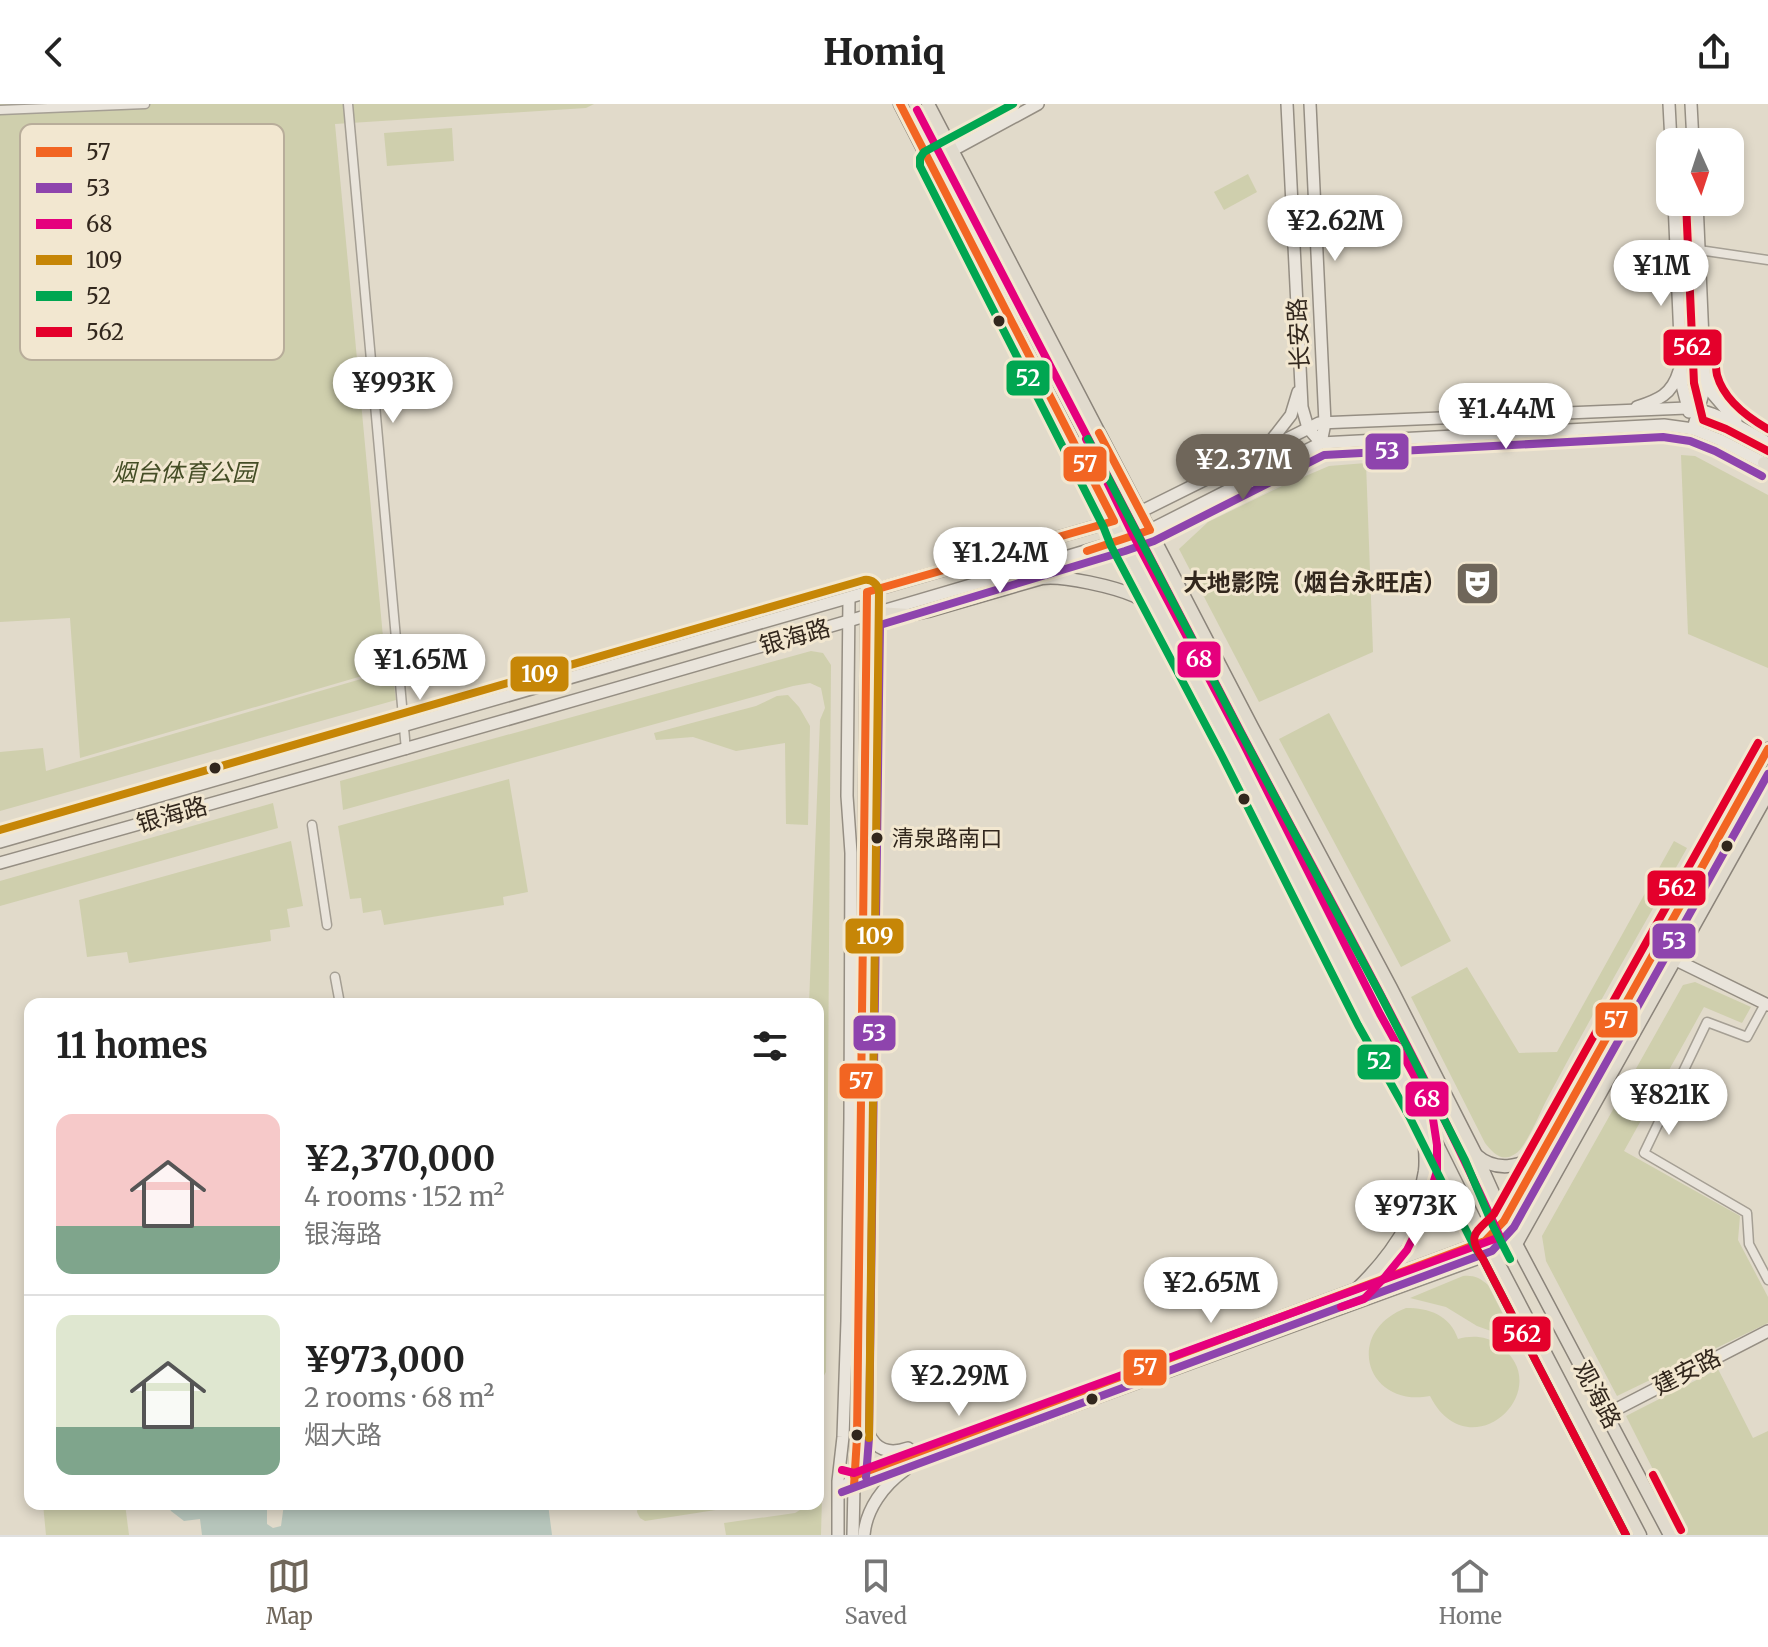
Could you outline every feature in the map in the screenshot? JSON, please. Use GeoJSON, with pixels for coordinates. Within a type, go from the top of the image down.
{"type":"FeatureCollection","features":[{"type":"Feature","properties":{"kind":"main road","name":"观海路"},"geometry":{"type":"LineString","coordinates":[[900,104],[1369,1020],[1420,1110],[1485,1241],[1640,1535]]}},
{"type":"Feature","properties":{"kind":"main road","name":"观海路"},"geometry":{"type":"LineString","coordinates":[[928,104],[1391,988],[1476,1155],[1504,1221],[1670,1535]]}},
{"type":"Feature","properties":{"kind":"main road"},"geometry":{"type":"LineString","coordinates":[[931,162],[1038,104]]}},
{"type":"Feature","properties":{"kind":"main road","name":"长安路"},"geometry":{"type":"LineString","coordinates":[[1287,104],[1302,407],[1308,428]]}},
{"type":"Feature","properties":{"kind":"main road"},"geometry":{"type":"LineString","coordinates":[[1310,104],[1325,423],[1321,443]]}},
{"type":"Feature","properties":{"kind":"main road"},"geometry":{"type":"LineString","coordinates":[[1669,104],[1670,128]]}},
{"type":"Feature","properties":{"kind":"main road"},"geometry":{"type":"LineString","coordinates":[[1691,104],[1692,128]]}},
{"type":"Feature","properties":{"kind":"main road"},"geometry":{"type":"LineString","coordinates":[[1675,216],[1682,385],[1694,409]]}},
{"type":"Feature","properties":{"kind":"main road"},"geometry":{"type":"LineString","coordinates":[[1693,429],[1694,409],[1705,386],[1698,216]]}},
{"type":"Feature","properties":{"kind":"main road"},"geometry":{"type":"LineString","coordinates":[[1680,342],[1684,352],[1690,355],[1700,351],[1703,339]]}},
{"type":"Feature","properties":{"kind":"main road"},"geometry":{"type":"LineString","coordinates":[[1300,363],[1322,362]]}},
{"type":"Feature","properties":{"kind":"main road"},"geometry":{"type":"LineString","coordinates":[[1628,411],[1666,394],[1676,382],[1681,363]]}},
{"type":"Feature","properties":{"kind":"main road"},"geometry":{"type":"LineString","coordinates":[[1704,372],[1711,392],[1730,417],[1747,431]]}},
{"type":"Feature","properties":{"kind":"main road"},"geometry":{"type":"LineString","coordinates":[[1263,451],[1291,415],[1301,380]]}},
{"type":"Feature","properties":{"kind":"main road","name":"银海路"},"geometry":{"type":"LineString","coordinates":[[0,842],[1114,521],[1140,512],[1319,423],[1694,409],[1726,420],[1768,443]]}},
{"type":"Feature","properties":{"kind":"main road","name":"银海路"},"geometry":{"type":"LineString","coordinates":[[0,863],[406,750],[1122,540],[1150,530],[1321,443],[1664,425],[1693,429],[1767,465]]}},
{"type":"Feature","properties":{"kind":"main road"},"geometry":{"type":"LineString","coordinates":[[1308,428],[1321,443]]}},
{"type":"Feature","properties":{"kind":"main road"},"geometry":{"type":"LineString","coordinates":[[873,615],[909,615],[1059,576],[1138,597],[1170,628]]}},
{"type":"Feature","properties":{"kind":"main road"},"geometry":{"type":"LineString","coordinates":[[853,1535],[873,615],[867,592]]}},
{"type":"Feature","properties":{"kind":"main road"},"geometry":{"type":"LineString","coordinates":[[838,1535],[838,1481],[845,1381],[849,1165],[849,598]]}},
{"type":"Feature","properties":{"kind":"main road"},"geometry":{"type":"LineString","coordinates":[[854,1481],[967,1434],[1485,1241],[1504,1221],[1768,749]]}},
{"type":"Feature","properties":{"kind":"main road"},"geometry":{"type":"LineString","coordinates":[[838,1481],[854,1481],[911,1465],[1516,1244],[1768,793]]}},
{"type":"Feature","properties":{"kind":"main road"},"geometry":{"type":"LineString","coordinates":[[1676,960],[1767,1005]]}},
{"type":"Feature","properties":{"kind":"main road"},"geometry":{"type":"LineString","coordinates":[[1357,1289],[1397,1244],[1419,1194],[1425,1170],[1420,1110]]}},
{"type":"Feature","properties":{"kind":"main road"},"geometry":{"type":"LineString","coordinates":[[1476,1155],[1484,1162],[1509,1167],[1530,1161],[1542,1152]]}},
{"type":"Feature","properties":{"kind":"main road","name":"建安路"},"geometry":{"type":"LineString","coordinates":[[1607,1414],[1768,1331]]}},
{"type":"Feature","properties":{"kind":"main road"},"geometry":{"type":"LineString","coordinates":[[857,1400],[870,1438],[888,1451],[897,1452],[940,1436],[967,1434]]}},
{"type":"Feature","properties":{"kind":"main road"},"geometry":{"type":"LineString","coordinates":[[864,1535],[874,1503],[890,1483],[911,1465]]}},
{"type":"Feature","properties":{"kind":"street"},"geometry":{"type":"LineString","coordinates":[[0,110],[145,104]]}},
{"type":"Feature","properties":{"kind":"street"},"geometry":{"type":"LineString","coordinates":[[348,104],[406,750]]}},
{"type":"Feature","properties":{"kind":"street"},"geometry":{"type":"LineString","coordinates":[[1699,250],[1768,260]]}},
{"type":"Feature","properties":{"kind":"street"},"geometry":{"type":"LineString","coordinates":[[312,825],[327,925]]}},
{"type":"Feature","properties":{"kind":"street"},"geometry":{"type":"LineString","coordinates":[[335,977],[339,998]]}},
{"type":"Feature","properties":{"kind":"street"},"geometry":{"type":"LineString","coordinates":[[1767,1005],[1747,1037],[1707,1022],[1644,1153],[1747,1213],[1749,1244],[1768,1280]]}},
{"type":"Feature","properties":{"kind":"green space","name":"烟台体育公园"},"geometry":{"type":"Polygon","coordinates":[[[0,104],[594,104],[586,108],[335,124],[386,669],[80,758],[70,618],[0,622],[0,104]]]}},
{"type":"Feature","properties":{"kind":"green space"},"geometry":{"type":"Polygon","coordinates":[[[452,128],[454,161],[387,166],[384,133],[452,128]]]}},
{"type":"Feature","properties":{"kind":"green space"},"geometry":{"type":"Polygon","coordinates":[[[1248,174],[1257,192],[1224,210],[1214,192],[1248,174]]]}},
{"type":"Feature","properties":{"kind":"green space"},"geometry":{"type":"Polygon","coordinates":[[[1681,455],[1695,456],[1768,495],[1768,668],[1688,634],[1681,455]]]}},
{"type":"Feature","properties":{"kind":"green space"},"geometry":{"type":"Polygon","coordinates":[[[1366,463],[1373,652],[1259,702],[1179,549],[1208,522],[1282,486],[1329,466],[1366,463]]]}},
{"type":"Feature","properties":{"kind":"green space"},"geometry":{"type":"Polygon","coordinates":[[[811,651],[823,653],[831,665],[824,1376],[824,998],[809,998],[820,720],[825,708],[821,688],[810,683],[793,686],[343,810],[340,781],[811,651]]]}},
{"type":"Feature","properties":{"kind":"green space"},"geometry":{"type":"Polygon","coordinates":[[[392,670],[396,700],[0,811],[0,752],[43,748],[46,771],[392,670]]]}},
{"type":"Feature","properties":{"kind":"green space"},"geometry":{"type":"Polygon","coordinates":[[[788,695],[810,726],[808,825],[786,824],[785,743],[736,751],[693,737],[656,740],[654,733],[788,695]]]}},
{"type":"Feature","properties":{"kind":"green space"},"geometry":{"type":"Polygon","coordinates":[[[1329,713],[1451,941],[1401,967],[1279,739],[1329,713]]]}},
{"type":"Feature","properties":{"kind":"green space"},"geometry":{"type":"Polygon","coordinates":[[[509,779],[528,892],[503,897],[504,905],[384,925],[381,910],[363,913],[361,898],[350,899],[338,826],[509,779]]]}},
{"type":"Feature","properties":{"kind":"green space"},"geometry":{"type":"Polygon","coordinates":[[[273,803],[278,828],[0,906],[0,881],[273,803]]]}},
{"type":"Feature","properties":{"kind":"green space"},"geometry":{"type":"Polygon","coordinates":[[[291,841],[303,906],[287,909],[290,927],[270,930],[271,941],[129,963],[127,952],[87,957],[79,900],[291,841]]]}},
{"type":"Feature","properties":{"kind":"green space"},"geometry":{"type":"Polygon","coordinates":[[[1674,841],[1687,848],[1580,1037],[1528,1138],[1519,1151],[1510,1157],[1498,1156],[1485,1143],[1411,997],[1467,967],[1519,1053],[1557,1052],[1674,841]]]}},
{"type":"Feature","properties":{"kind":"green space"},"geometry":{"type":"Polygon","coordinates":[[[1695,982],[1751,1007],[1742,1023],[1704,1007],[1624,1151],[1740,1216],[1738,1240],[1768,1297],[1768,1323],[1617,1396],[1546,1261],[1542,1236],[1683,985],[1695,982]]]}},
{"type":"Feature","properties":{"kind":"green space"},"geometry":{"type":"Polygon","coordinates":[[[1463,1276],[1477,1278],[1488,1285],[1516,1340],[1477,1326],[1446,1307],[1410,1298],[1463,1276]]]}},
{"type":"Feature","properties":{"kind":"green space"},"geometry":{"type":"Polygon","coordinates":[[[1406,1308],[1438,1314],[1450,1324],[1458,1339],[1479,1337],[1494,1342],[1515,1363],[1519,1382],[1514,1401],[1502,1416],[1485,1425],[1466,1427],[1447,1418],[1430,1396],[1408,1397],[1390,1391],[1378,1380],[1370,1366],[1369,1350],[1374,1334],[1386,1319],[1406,1308]]]}},
{"type":"Feature","properties":{"kind":"green space"},"geometry":{"type":"Polygon","coordinates":[[[1718,1369],[1753,1438],[1768,1431],[1768,1535],[1686,1535],[1626,1416],[1718,1369]]]}},
{"type":"Feature","properties":{"kind":"green space"},"geometry":{"type":"Polygon","coordinates":[[[44,1510],[126,1510],[129,1535],[46,1535],[44,1510]]]}},
{"type":"Feature","properties":{"kind":"green space"},"geometry":{"type":"Polygon","coordinates":[[[637,1510],[716,1510],[645,1521],[637,1510]]]}},
{"type":"Feature","properties":{"kind":"green space"},"geometry":{"type":"Polygon","coordinates":[[[800,1510],[822,1510],[821,1535],[726,1535],[724,1523],[800,1510]]]}},
{"type":"Feature","properties":{"kind":"shaded area"},"geometry":{"type":"Polygon","coordinates":[[[267,1510],[267,1524],[273,1528],[281,1526],[283,1510],[549,1510],[552,1535],[202,1535],[200,1519],[184,1521],[171,1511],[267,1510]]]}},
{"type":"Feature","properties":{"kind":"transit line","name":"57"},"geometry":{"type":"LineString","coordinates":[[854,1486],[867,592],[1114,521],[900,104]]}},
{"type":"Feature","properties":{"kind":"transit line","name":"52"},"geometry":{"type":"LineString","coordinates":[[1013,104],[924,152],[920,166],[1111,546],[1222,756],[1358,1025],[1409,1116],[1626,1535]]}},
{"type":"Feature","properties":{"kind":"transit line","name":"68"},"geometry":{"type":"LineString","coordinates":[[842,1470],[854,1473],[1500,1237],[1407,1045],[917,110]]}},
{"type":"Feature","properties":{"kind":"transit line","name":"562"},"geometry":{"type":"LineString","coordinates":[[1687,216],[1694,383],[1703,420],[1768,451]]}},
{"type":"Feature","properties":{"kind":"transit line","name":"562"},"geometry":{"type":"LineString","coordinates":[[1715,343],[1720,384],[1744,413],[1768,429]]}},
{"type":"Feature","properties":{"kind":"transit line","name":"57"},"geometry":{"type":"LineString","coordinates":[[1087,551],[1150,530],[1099,433]]}},
{"type":"Feature","properties":{"kind":"transit line","name":"53"},"geometry":{"type":"LineString","coordinates":[[866,1477],[880,625],[1154,541],[1324,455],[1663,437],[1690,441],[1762,476]]}},
{"type":"Feature","properties":{"kind":"transit line","name":"68"},"geometry":{"type":"LineString","coordinates":[[1086,439],[1380,1014],[1431,1106],[1437,1171],[1422,1220],[1407,1250],[1385,1277],[1364,1299],[1341,1307]]}},
{"type":"Feature","properties":{"kind":"transit line","name":"52"},"geometry":{"type":"LineString","coordinates":[[1088,439],[1380,994],[1465,1160],[1510,1259]]}},
{"type":"Feature","properties":{"kind":"transit line","name":"109"},"geometry":{"type":"LineString","coordinates":[[0,830],[870,580],[879,592],[869,1438]]}},
{"type":"Feature","properties":{"kind":"transit line","name":"562"},"geometry":{"type":"LineString","coordinates":[[1626,1535],[1474,1239],[1478,1230],[1494,1214],[1758,743]]}},
{"type":"Feature","properties":{"kind":"transit line","name":"57"},"geometry":{"type":"LineString","coordinates":[[854,1476],[1485,1241],[1504,1221],[1768,749]]}},
{"type":"Feature","properties":{"kind":"transit line","name":"53"},"geometry":{"type":"LineString","coordinates":[[842,1492],[1492,1251],[1514,1227],[1768,774]]}},
{"type":"Feature","properties":{"kind":"transit line","name":"562"},"geometry":{"type":"LineString","coordinates":[[1653,1475],[1681,1530]]}},
{"type":"Feature","properties":{"kind":"place","name":"大地影院（烟台永旺店）"},"geometry":{"type":"Point","coordinates":[1478,583]}},
{"type":"Feature","properties":{"kind":"place","name":"清泉路南口"},"geometry":{"type":"Point","coordinates":[877,838]}}]}
